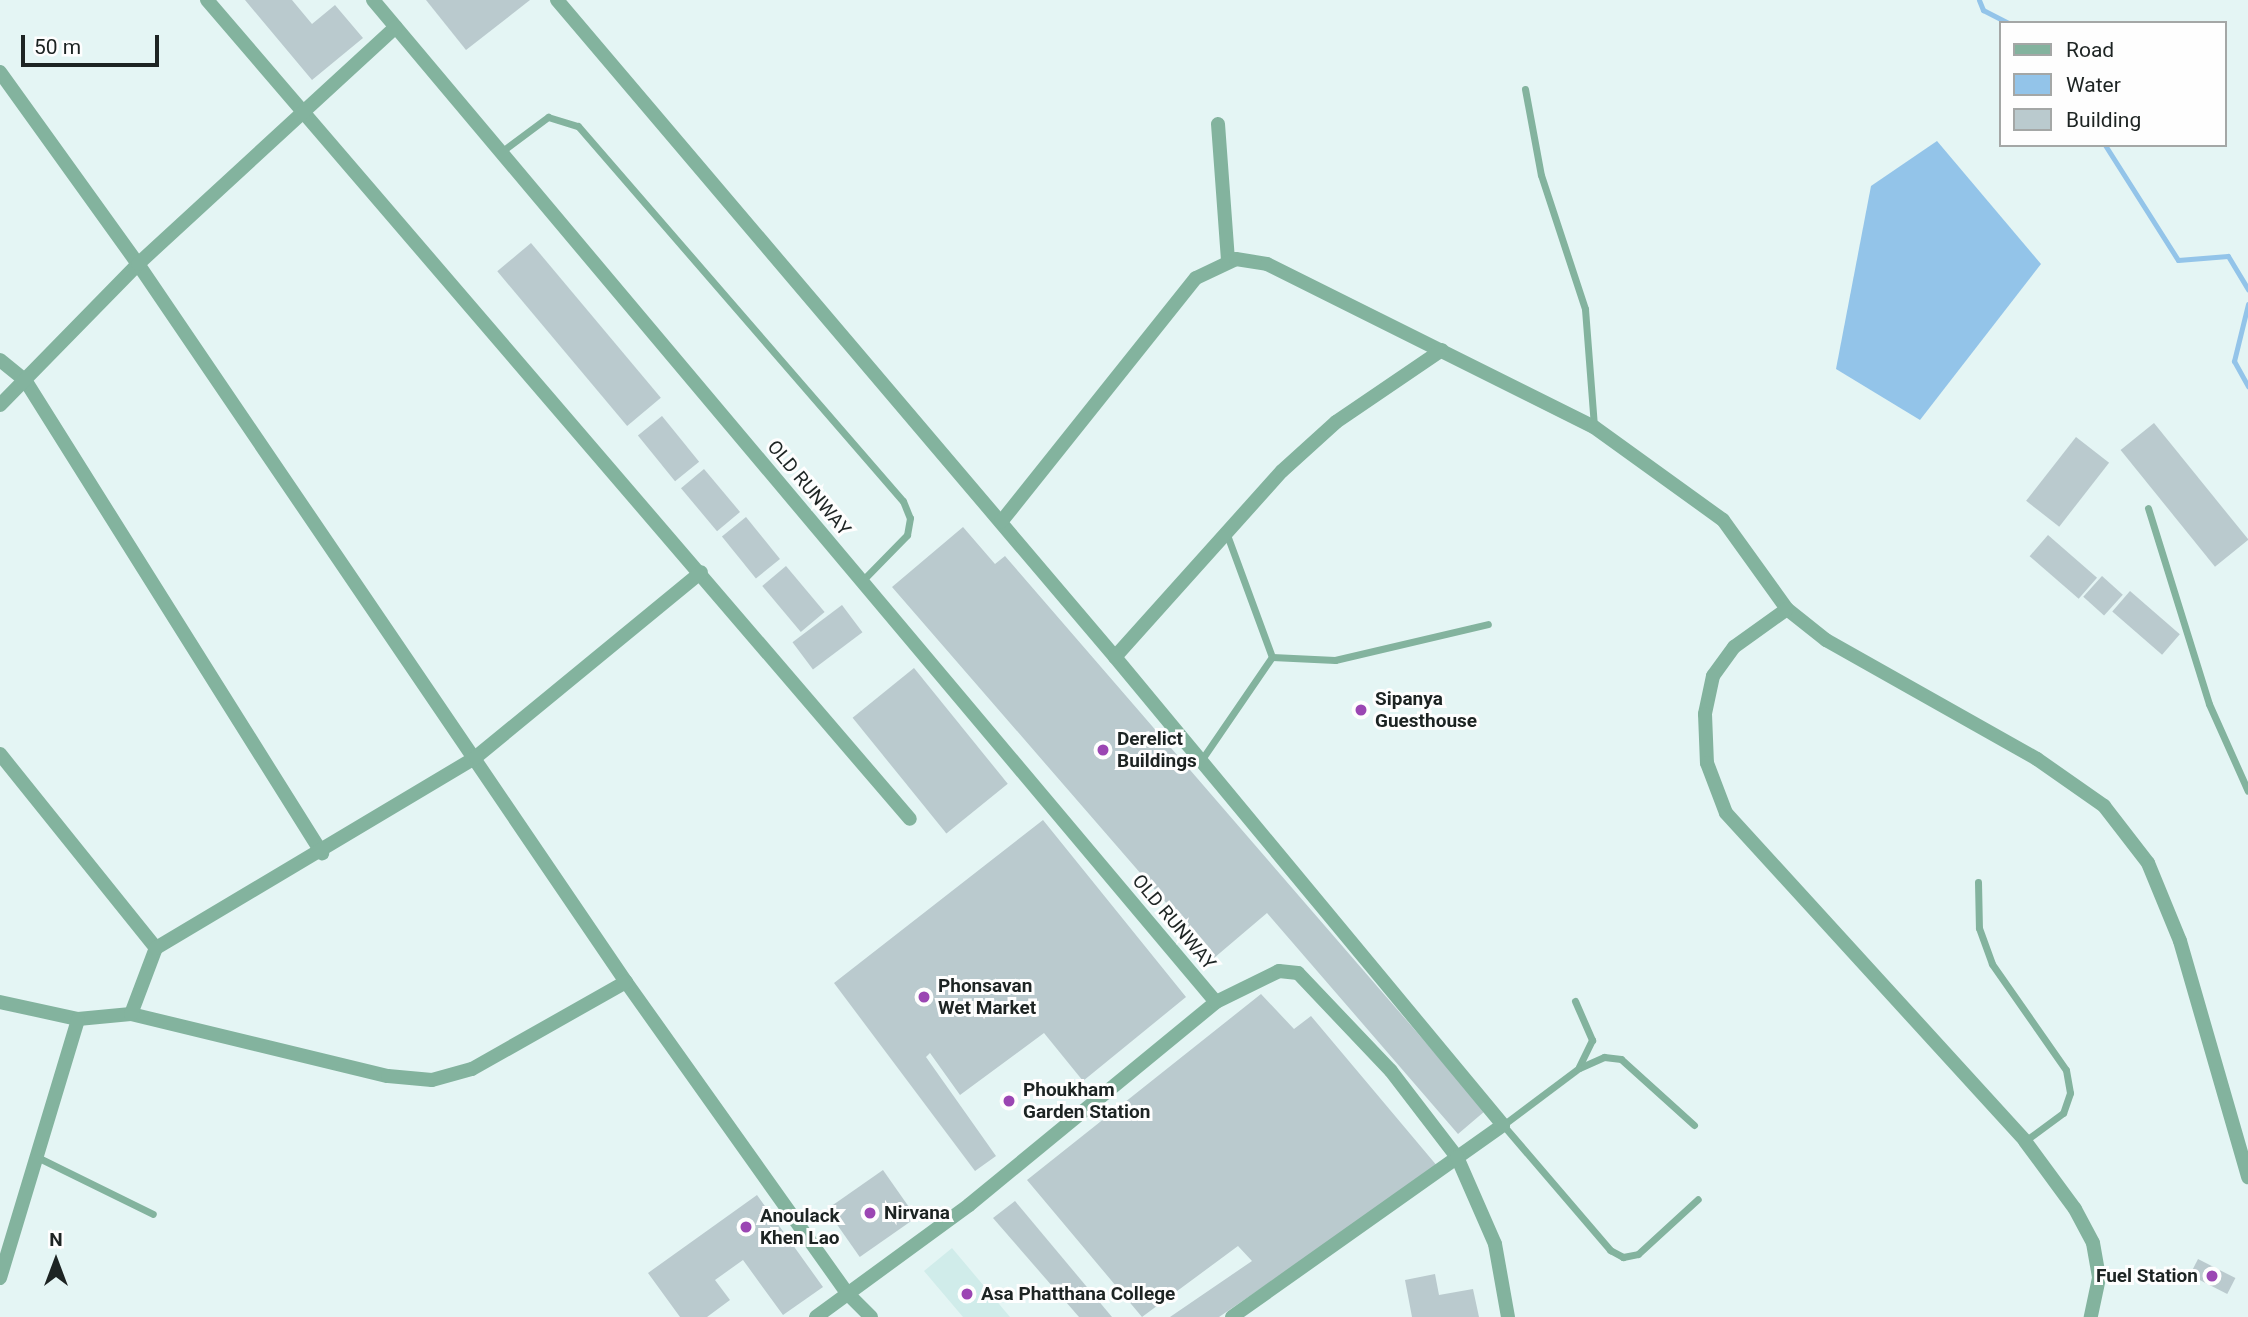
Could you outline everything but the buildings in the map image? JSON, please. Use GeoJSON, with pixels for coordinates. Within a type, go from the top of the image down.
{"type":"FeatureCollection","features":[{"type":"Feature","properties":{"kind":"street"},"geometry":{"type":"LineString","coordinates":[[207,0],[302,117],[701,572],[910,819]]}},
{"type":"Feature","properties":{"kind":"street","name":"OLD RUNWAY"},"geometry":{"type":"LineString","coordinates":[[373,0],[1216,1002]]}},
{"type":"Feature","properties":{"kind":"street"},"geometry":{"type":"LineString","coordinates":[[556,0],[1115,657],[1199,763],[1503,1125],[1232,1317]]}},
{"type":"Feature","properties":{"kind":"street"},"geometry":{"type":"LineString","coordinates":[[0,405],[138,264],[302,117],[396,27]]}},
{"type":"Feature","properties":{"kind":"street"},"geometry":{"type":"LineString","coordinates":[[0,72],[138,264],[476,757],[626,982],[847,1293],[871,1317]]}},
{"type":"Feature","properties":{"kind":"street"},"geometry":{"type":"LineString","coordinates":[[1218,124],[1228,261]]}},
{"type":"Feature","properties":{"kind":"street"},"geometry":{"type":"LineString","coordinates":[[1001,522],[1196,278],[1228,261],[1267,264],[1594,428],[1723,520],[1787,610],[1826,640],[2037,759],[2104,806],[2148,863],[2180,941],[2248,1177]]}},
{"type":"Feature","properties":{"kind":"street"},"geometry":{"type":"LineString","coordinates":[[1115,657],[1226,531],[1336,422],[1442,350]]}},
{"type":"Feature","properties":{"kind":"street"},"geometry":{"type":"LineString","coordinates":[[0,360],[24,380],[321,853]]}},
{"type":"Feature","properties":{"kind":"street"},"geometry":{"type":"LineString","coordinates":[[131,1014],[156,948],[321,853],[476,757],[701,572]]}},
{"type":"Feature","properties":{"kind":"street"},"geometry":{"type":"LineString","coordinates":[[1787,610],[1734,647],[1713,676],[1705,714],[1707,763],[1726,813],[2025,1141],[2093,1243],[2098,1278],[2091,1317]]}},
{"type":"Feature","properties":{"kind":"street"},"geometry":{"type":"LineString","coordinates":[[0,754],[156,948]]}},
{"type":"Feature","properties":{"kind":"street"},"geometry":{"type":"LineString","coordinates":[[816,1317],[969,1205],[1216,1002],[1279,971],[1298,973],[1391,1071],[1458,1157],[1495,1244],[1508,1317]]}},
{"type":"Feature","properties":{"kind":"street"},"geometry":{"type":"LineString","coordinates":[[0,1002],[78,1019],[131,1014],[388,1076],[432,1080],[472,1069],[626,982]]}},
{"type":"Feature","properties":{"kind":"street"},"geometry":{"type":"LineString","coordinates":[[0,1278],[78,1019]]}},
{"type":"Feature","properties":{"kind":"lane"},"geometry":{"type":"LineString","coordinates":[[1525,89],[1541,175],[1585,309],[1594,428]]}},
{"type":"Feature","properties":{"kind":"lane"},"geometry":{"type":"LineString","coordinates":[[501,152],[548,117],[578,126],[903,501],[910,518],[906,535],[862,581]]}},
{"type":"Feature","properties":{"kind":"lane"},"geometry":{"type":"LineString","coordinates":[[2148,508],[2209,704],[2248,791]]}},
{"type":"Feature","properties":{"kind":"lane"},"geometry":{"type":"LineString","coordinates":[[1226,531],[1272,657]]}},
{"type":"Feature","properties":{"kind":"lane"},"geometry":{"type":"LineString","coordinates":[[1272,657],[1335,660],[1488,624]]}},
{"type":"Feature","properties":{"kind":"lane"},"geometry":{"type":"LineString","coordinates":[[1199,763],[1272,657]]}},
{"type":"Feature","properties":{"kind":"lane"},"geometry":{"type":"LineString","coordinates":[[1978,882],[1979,928],[1992,964],[2068,1082],[2063,1113],[2025,1141]]}},
{"type":"Feature","properties":{"kind":"lane"},"geometry":{"type":"LineString","coordinates":[[1575,1001],[1592,1040],[1579,1068]]}},
{"type":"Feature","properties":{"kind":"lane"},"geometry":{"type":"LineString","coordinates":[[1694,1125],[1620,1059],[1604,1057],[1579,1068],[1503,1125],[1610,1250],[1623,1257],[1638,1254],[1698,1199]]}},
{"type":"Feature","properties":{"kind":"lane"},"geometry":{"type":"LineString","coordinates":[[36,1156],[153,1214]]}},
{"type":"Feature","properties":{"kind":"shaded area","name":"Asa Phatthana College"},"geometry":{"type":"Polygon","coordinates":[[[952,1248],[1010,1317],[963,1317],[924,1271],[952,1248]]]}},
{"type":"Feature","properties":{"kind":"water"},"geometry":{"type":"Polygon","coordinates":[[[1937,141],[2041,264],[1920,420],[1836,369],[1871,186],[1937,141]]]}},
{"type":"Feature","properties":{"kind":"waterway"},"geometry":{"type":"LineString","coordinates":[[1979,0],[1983,10],[2005,21]]}},
{"type":"Feature","properties":{"kind":"waterway"},"geometry":{"type":"LineString","coordinates":[[2106,147],[2178,260],[2228,256],[2248,289]]}},
{"type":"Feature","properties":{"kind":"waterway"},"geometry":{"type":"LineString","coordinates":[[2248,304],[2234,361],[2248,386]]}},
{"type":"Feature","properties":{"kind":"place","name":"Sipanya Guesthouse"},"geometry":{"type":"Point","coordinates":[1361,710]}},
{"type":"Feature","properties":{"kind":"place","name":"Derelict Buildings"},"geometry":{"type":"Point","coordinates":[1103,750]}},
{"type":"Feature","properties":{"kind":"place","name":"Phonsavan Wet Market"},"geometry":{"type":"Point","coordinates":[924,997]}},
{"type":"Feature","properties":{"kind":"place","name":"Phoukham Garden Station"},"geometry":{"type":"Point","coordinates":[1009,1101]}},
{"type":"Feature","properties":{"kind":"place","name":"Nirvana"},"geometry":{"type":"Point","coordinates":[870,1213]}},
{"type":"Feature","properties":{"kind":"place","name":"Anoulack Khen Lao"},"geometry":{"type":"Point","coordinates":[746,1227]}},
{"type":"Feature","properties":{"kind":"place","name":"Fuel Station"},"geometry":{"type":"Point","coordinates":[2212,1276]}},
{"type":"Feature","properties":{"kind":"place","name":"Asa Phatthana College"},"geometry":{"type":"Point","coordinates":[967,1294]}}]}
